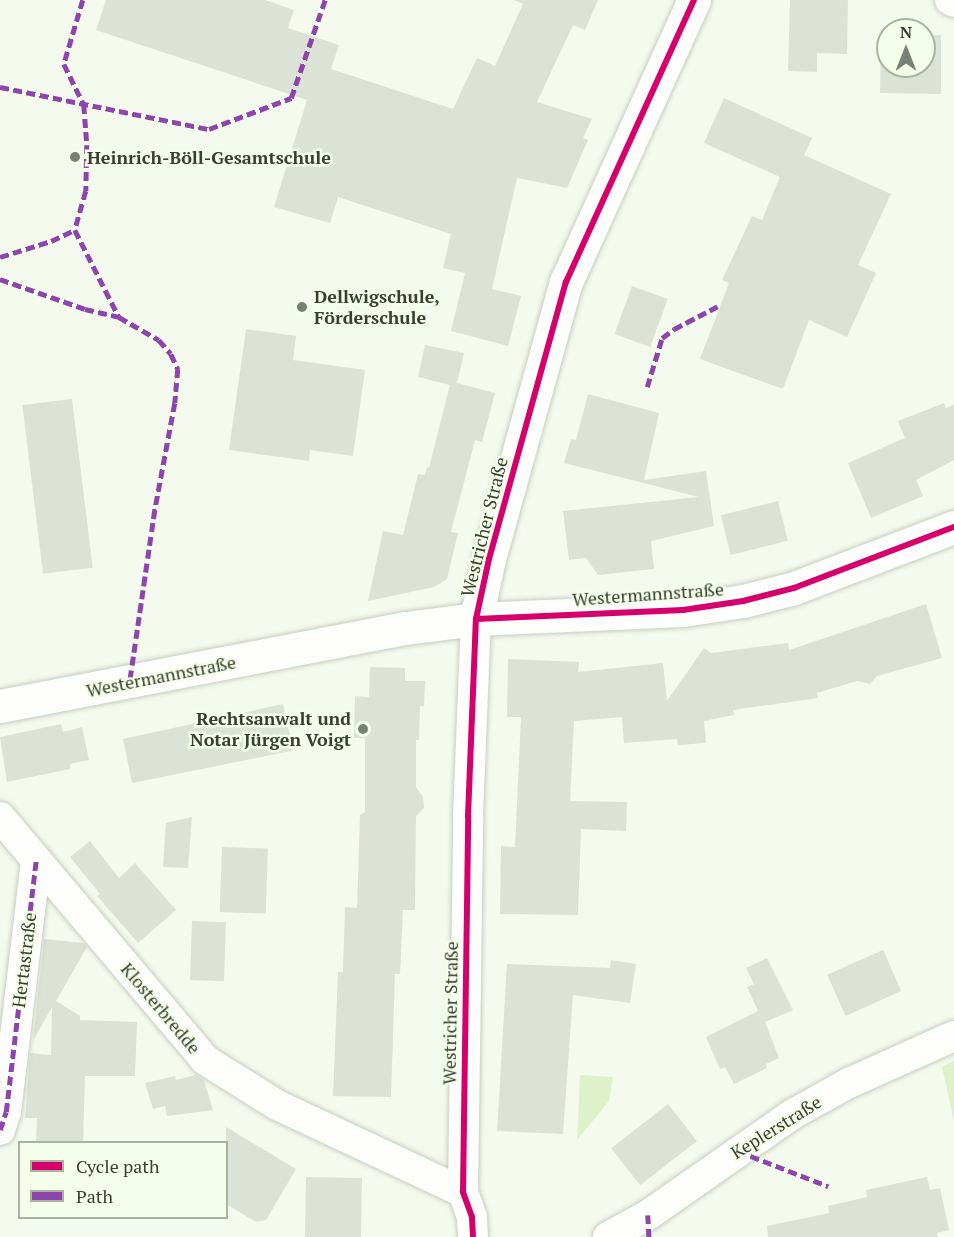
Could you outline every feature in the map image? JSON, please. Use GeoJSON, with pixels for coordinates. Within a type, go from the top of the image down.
{"type":"FeatureCollection","features":[{"type":"Feature","properties":{"kind":"street","name":"Westricher Straße"},"geometry":{"type":"LineString","coordinates":[[473,1237],[472,1217],[463,1192],[468,828],[476,619],[489,559],[566,282],[694,0]]}},
{"type":"Feature","properties":{"kind":"street","name":"Westermannstraße"},"geometry":{"type":"LineString","coordinates":[[0,706],[385,631],[476,619],[683,610],[743,601],[794,588],[954,527]]}},
{"type":"Feature","properties":{"kind":"street","name":"Klosterbredde"},"geometry":{"type":"LineString","coordinates":[[0,818],[206,1060],[277,1105],[463,1192]]}},
{"type":"Feature","properties":{"kind":"street","name":"Hertastraße"},"geometry":{"type":"LineString","coordinates":[[0,1130],[6,1112],[36,860]]}},
{"type":"Feature","properties":{"kind":"street","name":"Keplerstraße"},"geometry":{"type":"LineString","coordinates":[[608,1237],[648,1215],[793,1114],[849,1083],[954,1036]]}},
{"type":"Feature","properties":{"kind":"green space"},"geometry":{"type":"Polygon","coordinates":[[[954,1061],[954,1121],[942,1067],[954,1061]]]}},
{"type":"Feature","properties":{"kind":"green space"},"geometry":{"type":"Polygon","coordinates":[[[580,1075],[613,1077],[609,1101],[577,1140],[580,1075]]]}},
{"type":"Feature","properties":{"kind":"building"},"geometry":{"type":"Polygon","coordinates":[[[106,0],[265,0],[294,10],[288,28],[339,45],[331,69],[453,109],[477,58],[495,66],[523,4],[514,0],[598,0],[585,30],[573,25],[537,102],[592,119],[583,138],[588,140],[567,188],[517,178],[492,289],[521,296],[508,346],[451,331],[465,273],[443,268],[451,234],[338,197],[330,223],[274,207],[307,100],[96,30],[106,0]]]}},
{"type":"Feature","properties":{"kind":"building"},"geometry":{"type":"Polygon","coordinates":[[[790,0],[848,0],[847,54],[817,53],[817,72],[788,71],[790,0]]]}},
{"type":"Feature","properties":{"kind":"building"},"geometry":{"type":"Polygon","coordinates":[[[936,35],[941,35],[941,94],[880,93],[880,78],[936,78],[936,35]]]}},
{"type":"Feature","properties":{"kind":"building"},"geometry":{"type":"Polygon","coordinates":[[[724,98],[812,138],[804,155],[891,194],[858,265],[876,273],[847,337],[809,320],[783,389],[700,359],[729,283],[722,280],[752,216],[762,220],[780,177],[704,143],[724,98]]]}},
{"type":"Feature","properties":{"kind":"building"},"geometry":{"type":"Polygon","coordinates":[[[632,286],[668,299],[650,347],[615,334],[632,286]]]}},
{"type":"Feature","properties":{"kind":"building"},"geometry":{"type":"Polygon","coordinates":[[[246,329],[296,336],[293,360],[365,370],[353,456],[310,450],[309,461],[229,450],[246,329]]]}},
{"type":"Feature","properties":{"kind":"building"},"geometry":{"type":"Polygon","coordinates":[[[425,345],[464,353],[457,383],[495,393],[482,442],[475,440],[451,532],[458,533],[447,579],[434,587],[368,601],[383,531],[403,535],[418,474],[425,475],[427,467],[429,468],[450,385],[418,377],[425,345]]]}},
{"type":"Feature","properties":{"kind":"building"},"geometry":{"type":"Polygon","coordinates":[[[588,394],[659,413],[644,480],[706,471],[714,526],[651,541],[654,569],[598,575],[586,558],[569,560],[563,511],[699,497],[564,463],[571,439],[576,440],[588,394]]]}},
{"type":"Feature","properties":{"kind":"building"},"geometry":{"type":"Polygon","coordinates":[[[72,399],[93,568],[43,574],[22,405],[72,399]]]}},
{"type":"Feature","properties":{"kind":"building"},"geometry":{"type":"Polygon","coordinates":[[[944,403],[946,408],[954,405],[954,460],[916,480],[923,496],[871,518],[848,463],[905,438],[898,421],[944,403]]]}},
{"type":"Feature","properties":{"kind":"building"},"geometry":{"type":"Polygon","coordinates":[[[778,501],[788,541],[731,555],[721,515],[778,501]]]}},
{"type":"Feature","properties":{"kind":"building"},"geometry":{"type":"Polygon","coordinates":[[[926,604],[942,658],[877,676],[870,684],[857,681],[817,693],[818,698],[733,710],[734,715],[704,721],[706,743],[678,745],[677,739],[624,743],[622,717],[574,721],[570,801],[627,802],[626,831],[581,829],[578,915],[500,914],[501,846],[515,847],[521,717],[507,717],[508,659],[579,662],[578,672],[663,663],[667,701],[704,648],[711,653],[788,643],[789,650],[926,604]]]}},
{"type":"Feature","properties":{"kind":"building"},"geometry":{"type":"Polygon","coordinates":[[[370,667],[405,668],[405,681],[425,681],[424,706],[420,706],[419,740],[416,740],[416,787],[423,797],[424,808],[416,816],[415,910],[403,910],[400,974],[395,974],[391,1097],[333,1096],[338,972],[343,972],[345,907],[357,908],[360,815],[365,812],[365,738],[354,738],[355,696],[369,697],[370,667]]]}},
{"type":"Feature","properties":{"kind":"building"},"geometry":{"type":"Polygon","coordinates":[[[283,704],[293,750],[132,783],[123,739],[283,704]]]}},
{"type":"Feature","properties":{"kind":"building"},"geometry":{"type":"Polygon","coordinates":[[[61,724],[63,732],[82,727],[89,760],[70,764],[70,769],[7,782],[0,737],[61,724]]]}},
{"type":"Feature","properties":{"kind":"building"},"geometry":{"type":"Polygon","coordinates":[[[192,817],[188,868],[163,867],[166,823],[192,817]]]}},
{"type":"Feature","properties":{"kind":"building"},"geometry":{"type":"Polygon","coordinates":[[[90,841],[119,878],[135,863],[176,910],[138,943],[97,896],[100,894],[70,857],[90,841]]]}},
{"type":"Feature","properties":{"kind":"building"},"geometry":{"type":"Polygon","coordinates":[[[222,847],[268,849],[266,914],[220,912],[222,847]]]}},
{"type":"Feature","properties":{"kind":"building"},"geometry":{"type":"Polygon","coordinates":[[[192,921],[226,922],[224,981],[190,980],[192,921]]]}},
{"type":"Feature","properties":{"kind":"building"},"geometry":{"type":"Polygon","coordinates":[[[44,939],[84,943],[87,947],[56,1001],[80,1016],[80,1020],[137,1022],[135,1076],[85,1076],[83,1141],[36,1141],[37,1118],[25,1118],[30,1053],[51,1055],[52,1007],[33,1041],[44,939]]]}},
{"type":"Feature","properties":{"kind":"building"},"geometry":{"type":"Polygon","coordinates":[[[883,950],[901,991],[846,1016],[827,975],[883,950]]]}},
{"type":"Feature","properties":{"kind":"building"},"geometry":{"type":"Polygon","coordinates":[[[767,958],[793,1010],[765,1022],[779,1058],[766,1064],[767,1068],[734,1084],[725,1067],[720,1069],[706,1037],[758,1011],[747,987],[754,984],[746,968],[767,958]]]}},
{"type":"Feature","properties":{"kind":"building"},"geometry":{"type":"Polygon","coordinates":[[[611,960],[636,964],[630,1003],[573,995],[563,1134],[497,1131],[507,964],[610,968],[611,960]]]}},
{"type":"Feature","properties":{"kind":"building"},"geometry":{"type":"Polygon","coordinates":[[[196,1075],[204,1080],[213,1110],[167,1116],[165,1106],[153,1109],[145,1083],[175,1076],[176,1080],[196,1075]]]}},
{"type":"Feature","properties":{"kind":"building"},"geometry":{"type":"Polygon","coordinates":[[[668,1104],[697,1141],[640,1185],[611,1148],[668,1104]]]}},
{"type":"Feature","properties":{"kind":"building"},"geometry":{"type":"Polygon","coordinates":[[[226,1127],[296,1169],[266,1220],[256,1222],[228,1205],[228,1141],[226,1141],[226,1127]]]}},
{"type":"Feature","properties":{"kind":"building"},"geometry":{"type":"Polygon","coordinates":[[[306,1177],[362,1178],[361,1237],[305,1237],[306,1177]]]}},
{"type":"Feature","properties":{"kind":"building"},"geometry":{"type":"Polygon","coordinates":[[[927,1177],[930,1190],[940,1188],[949,1230],[937,1233],[938,1237],[768,1237],[767,1226],[829,1213],[828,1206],[867,1197],[866,1190],[927,1177]]]}},
{"type":"Feature","properties":{"kind":"marked path"},"geometry":{"type":"LineString","coordinates":[[83,0],[64,64],[84,105],[87,145],[86,191],[75,230],[119,317],[159,340],[171,354],[178,369],[175,403],[155,510],[130,681]]}},
{"type":"Feature","properties":{"kind":"marked path"},"geometry":{"type":"LineString","coordinates":[[0,87],[209,129],[291,98],[325,0]]}},
{"type":"Feature","properties":{"kind":"marked path"},"geometry":{"type":"LineString","coordinates":[[0,257],[51,241],[75,230]]}},
{"type":"Feature","properties":{"kind":"marked path"},"geometry":{"type":"LineString","coordinates":[[0,279],[85,309],[119,317]]}},
{"type":"Feature","properties":{"kind":"marked path"},"geometry":{"type":"LineString","coordinates":[[647,387],[662,338],[674,329],[722,304]]}},
{"type":"Feature","properties":{"kind":"marked path"},"geometry":{"type":"LineString","coordinates":[[0,1130],[6,1112],[36,860]]}},
{"type":"Feature","properties":{"kind":"marked path"},"geometry":{"type":"LineString","coordinates":[[738,1151],[828,1186]]}},
{"type":"Feature","properties":{"kind":"marked path"},"geometry":{"type":"LineString","coordinates":[[648,1215],[649,1237]]}},
{"type":"Feature","properties":{"kind":"cycle path"},"geometry":{"type":"LineString","coordinates":[[473,1237],[472,1217],[463,1192],[468,816],[476,619],[489,559],[566,282],[694,0]]}},
{"type":"Feature","properties":{"kind":"cycle path"},"geometry":{"type":"LineString","coordinates":[[476,619],[683,610],[743,601],[794,588],[954,527]]}},
{"type":"Feature","properties":{"kind":"place","name":"Heinrich-Böll-Gesamtschule"},"geometry":{"type":"Point","coordinates":[75,157]}},
{"type":"Feature","properties":{"kind":"place","name":"Dellwigschule, Förderschule"},"geometry":{"type":"Point","coordinates":[302,307]}},
{"type":"Feature","properties":{"kind":"place","name":"Rechtsanwalt und Notar Jürgen Voigt"},"geometry":{"type":"Point","coordinates":[363,729]}}]}
